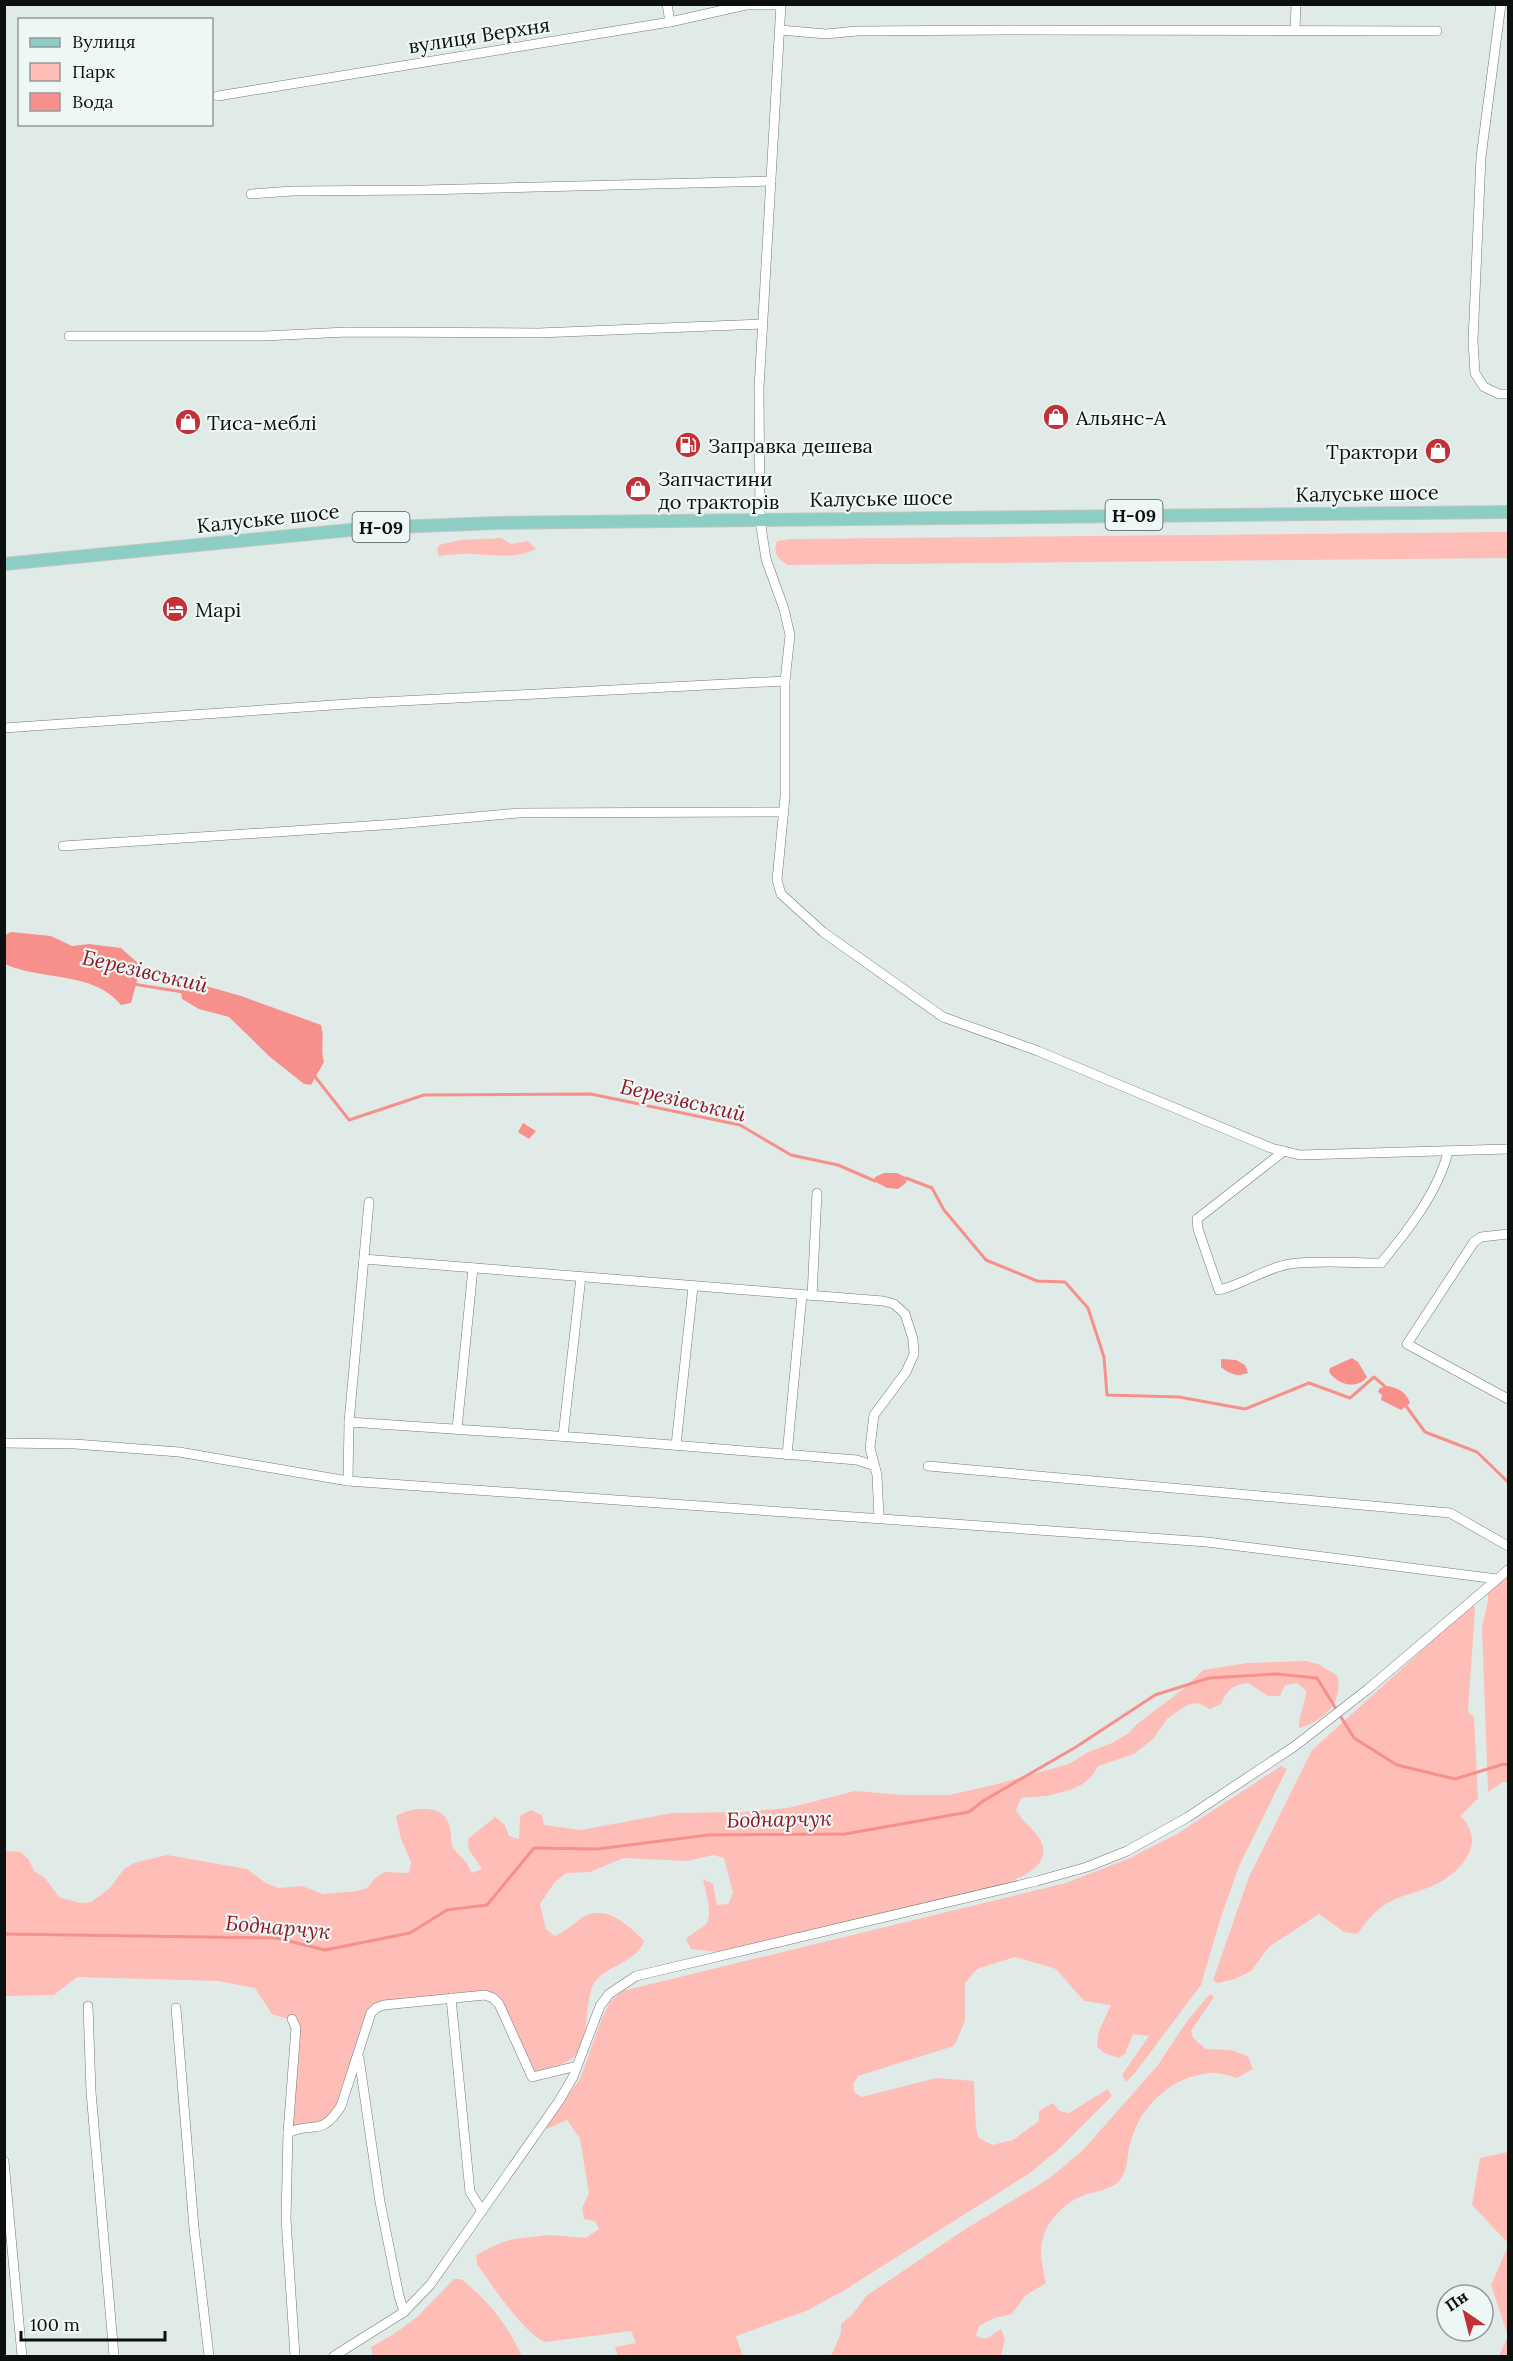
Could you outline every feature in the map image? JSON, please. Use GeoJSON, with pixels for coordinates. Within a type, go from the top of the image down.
{"type":"FeatureCollection","features":[{"type":"Feature","properties":{"kind":"main road","name":"Калуське шосе"},"geometry":{"type":"LineString","coordinates":[[4,564],[370,528],[495,523],[1509,512]]}},
{"type":"Feature","properties":{"kind":"street"},"geometry":{"type":"LineString","coordinates":[[667,4],[670,22]]}},
{"type":"Feature","properties":{"kind":"street"},"geometry":{"type":"LineString","coordinates":[[1295,30],[1296,4]]}},
{"type":"Feature","properties":{"kind":"street"},"geometry":{"type":"LineString","coordinates":[[1501,4],[1480,157],[1473,341],[1475,373],[1484,387],[1499,394],[1509,394]]}},
{"type":"Feature","properties":{"kind":"street","name":"вулиця Верхня"},"geometry":{"type":"LineString","coordinates":[[218,96],[670,22],[746,5],[781,5]]}},
{"type":"Feature","properties":{"kind":"street"},"geometry":{"type":"LineString","coordinates":[[781,5],[759,388],[760,520],[766,560],[784,609],[790,635],[785,681],[784,812],[777,880],[781,894],[823,932],[943,1017],[1038,1051],[1270,1148],[1300,1155],[1509,1149]]}},
{"type":"Feature","properties":{"kind":"street"},"geometry":{"type":"LineString","coordinates":[[780,30],[826,34],[891,30],[1437,31]]}},
{"type":"Feature","properties":{"kind":"street"},"geometry":{"type":"LineString","coordinates":[[251,194],[292,191],[771,182]]}},
{"type":"Feature","properties":{"kind":"street"},"geometry":{"type":"LineString","coordinates":[[69,336],[264,336],[347,332],[538,333],[763,324]]}},
{"type":"Feature","properties":{"kind":"street"},"geometry":{"type":"LineString","coordinates":[[4,728],[362,703],[785,681]]}},
{"type":"Feature","properties":{"kind":"street"},"geometry":{"type":"LineString","coordinates":[[63,846],[398,825],[519,813],[784,812]]}},
{"type":"Feature","properties":{"kind":"street"},"geometry":{"type":"LineString","coordinates":[[1284,1151],[1197,1219],[1198,1229],[1219,1290],[1239,1285],[1269,1270],[1290,1264],[1381,1263],[1407,1232],[1444,1169],[1448,1152]]}},
{"type":"Feature","properties":{"kind":"street"},"geometry":{"type":"LineString","coordinates":[[812,1296],[817,1193]]}},
{"type":"Feature","properties":{"kind":"street"},"geometry":{"type":"LineString","coordinates":[[348,1481],[350,1422],[369,1202]]}},
{"type":"Feature","properties":{"kind":"street"},"geometry":{"type":"LineString","coordinates":[[1509,1234],[1481,1237],[1474,1242],[1407,1344],[1509,1399]]}},
{"type":"Feature","properties":{"kind":"street"},"geometry":{"type":"LineString","coordinates":[[364,1259],[693,1287],[883,1300],[894,1305],[906,1314],[914,1354],[906,1372],[874,1415],[870,1448],[875,1466],[879,1518]]}},
{"type":"Feature","properties":{"kind":"street"},"geometry":{"type":"LineString","coordinates":[[457,1429],[473,1268]]}},
{"type":"Feature","properties":{"kind":"street"},"geometry":{"type":"LineString","coordinates":[[563,1436],[581,1277]]}},
{"type":"Feature","properties":{"kind":"street"},"geometry":{"type":"LineString","coordinates":[[676,1445],[693,1287]]}},
{"type":"Feature","properties":{"kind":"street"},"geometry":{"type":"LineString","coordinates":[[787,1455],[802,1295]]}},
{"type":"Feature","properties":{"kind":"street"},"geometry":{"type":"LineString","coordinates":[[350,1422],[563,1436],[857,1460],[875,1466]]}},
{"type":"Feature","properties":{"kind":"street"},"geometry":{"type":"LineString","coordinates":[[4,1443],[75,1444],[179,1452],[348,1481],[1208,1542],[1497,1579]]}},
{"type":"Feature","properties":{"kind":"street"},"geometry":{"type":"LineString","coordinates":[[928,1466],[1450,1513],[1509,1546]]}},
{"type":"Feature","properties":{"kind":"street"},"geometry":{"type":"LineString","coordinates":[[334,2356],[404,2312],[444,2267],[560,2101],[577,2066],[600,2006],[609,1994],[636,1976],[1036,1881],[1087,1867],[1127,1851],[1188,1817],[1295,1746],[1509,1570]]}},
{"type":"Feature","properties":{"kind":"street"},"geometry":{"type":"LineString","coordinates":[[288,2133],[317,2128],[334,2117],[341,2106],[371,2013],[376,2008],[485,1995],[500,2004],[532,2077],[577,2066]]}},
{"type":"Feature","properties":{"kind":"street"},"geometry":{"type":"LineString","coordinates":[[451,1998],[470,2192],[482,2211]]}},
{"type":"Feature","properties":{"kind":"street"},"geometry":{"type":"LineString","coordinates":[[88,2006],[91,2092],[114,2356]]}},
{"type":"Feature","properties":{"kind":"street"},"geometry":{"type":"LineString","coordinates":[[176,2008],[194,2228],[209,2356]]}},
{"type":"Feature","properties":{"kind":"street"},"geometry":{"type":"LineString","coordinates":[[292,2019],[296,2028],[288,2133],[286,2219],[295,2356]]}},
{"type":"Feature","properties":{"kind":"street"},"geometry":{"type":"LineString","coordinates":[[358,2055],[380,2202],[404,2312]]}},
{"type":"Feature","properties":{"kind":"street"},"geometry":{"type":"LineString","coordinates":[[4,2161],[22,2356]]}},
{"type":"Feature","properties":{"kind":"green space"},"geometry":{"type":"Polygon","coordinates":[[[1508,532],[1508,558],[788,565],[779,558],[775,549],[777,541],[790,539],[1508,532]]]}},
{"type":"Feature","properties":{"kind":"green space"},"geometry":{"type":"Polygon","coordinates":[[[501,538],[511,544],[528,541],[536,549],[506,556],[465,554],[439,556],[437,550],[439,545],[461,540],[501,538]]]}},
{"type":"Feature","properties":{"kind":"green space"},"geometry":{"type":"Polygon","coordinates":[[[1508,1575],[1508,1782],[1503,1782],[1488,1792],[1482,1628],[1488,1591],[1508,1575]]]}},
{"type":"Feature","properties":{"kind":"green space"},"geometry":{"type":"Polygon","coordinates":[[[1472,1605],[1475,1608],[1468,1712],[1474,1717],[1478,1798],[1461,1816],[1471,1834],[1472,1841],[1468,1856],[1451,1875],[1437,1884],[1386,1904],[1370,1917],[1358,1934],[1344,1932],[1319,1914],[1269,1947],[1251,1971],[1235,1979],[1218,1983],[1213,1980],[1249,1877],[1312,1750],[1472,1605]]]}},
{"type":"Feature","properties":{"kind":"green space"},"geometry":{"type":"Polygon","coordinates":[[[1306,1661],[1318,1664],[1338,1676],[1339,1686],[1330,1709],[1308,1725],[1299,1728],[1306,1691],[1297,1683],[1285,1685],[1280,1696],[1268,1696],[1248,1683],[1243,1684],[1231,1689],[1221,1704],[1210,1709],[1198,1703],[1187,1705],[1167,1719],[1153,1739],[1134,1754],[1098,1766],[1083,1784],[1047,1796],[1021,1798],[1016,1810],[1037,1835],[1043,1846],[1043,1856],[1030,1871],[990,1889],[728,1953],[691,1949],[686,1939],[708,1921],[708,1903],[703,1879],[713,1884],[717,1905],[728,1904],[733,1893],[724,1858],[713,1855],[687,1861],[624,1858],[590,1872],[566,1873],[555,1882],[540,1904],[546,1929],[555,1936],[583,1917],[591,1913],[600,1913],[617,1918],[644,1941],[634,1955],[598,1978],[590,1993],[585,2032],[580,2049],[571,2059],[549,2068],[532,2072],[490,1994],[379,2004],[339,2105],[327,2118],[316,2124],[285,2129],[294,2027],[288,2019],[272,2014],[255,1988],[218,1981],[77,1977],[54,1995],[5,1996],[5,1851],[21,1852],[29,1860],[34,1871],[45,1878],[59,1897],[80,1903],[91,1902],[110,1888],[124,1869],[134,1863],[167,1855],[247,1869],[266,1883],[278,1888],[302,1886],[323,1894],[357,1891],[367,1888],[375,1878],[385,1872],[409,1873],[411,1862],[401,1839],[396,1816],[417,1809],[440,1812],[445,1817],[450,1827],[453,1847],[472,1873],[482,1869],[469,1850],[468,1839],[495,1817],[505,1825],[509,1836],[519,1839],[520,1816],[531,1810],[542,1815],[544,1825],[581,1830],[672,1813],[742,1812],[788,1808],[855,1791],[904,1795],[949,1795],[1069,1764],[1088,1752],[1110,1744],[1129,1733],[1137,1724],[1186,1687],[1203,1670],[1247,1663],[1306,1661]]]}},
{"type":"Feature","properties":{"kind":"green space"},"geometry":{"type":"Polygon","coordinates":[[[1281,1766],[1287,1769],[1239,1866],[1201,1985],[1126,2082],[1122,2075],[1149,2036],[1133,2034],[1125,2054],[1119,2058],[1104,2053],[1097,2047],[1099,2031],[1111,2005],[1084,2001],[1056,1969],[1015,1957],[977,1969],[965,1983],[965,2021],[954,2046],[858,2076],[853,2085],[855,2093],[862,2097],[936,2078],[974,2081],[978,2137],[992,2145],[1013,2140],[1039,2121],[1039,2111],[1053,2103],[1059,2111],[1069,2113],[1108,2089],[1112,2096],[1059,2149],[1030,2173],[843,2291],[806,2311],[736,2336],[743,2356],[618,2356],[615,2347],[636,2343],[631,2331],[545,2342],[518,2319],[477,2264],[476,2255],[500,2243],[549,2235],[586,2238],[599,2229],[595,2221],[584,2219],[582,2208],[589,2193],[580,2139],[567,2120],[547,2129],[546,2126],[580,2079],[602,2018],[610,2002],[622,1991],[1066,1883],[1130,1858],[1177,1834],[1281,1766]]]}},
{"type":"Feature","properties":{"kind":"green space"},"geometry":{"type":"Polygon","coordinates":[[[1210,1994],[1214,1997],[1191,2031],[1193,2038],[1206,2049],[1231,2050],[1248,2056],[1253,2069],[1237,2078],[1213,2073],[1195,2076],[1169,2088],[1158,2096],[1134,2131],[1121,2179],[1110,2187],[1074,2200],[1058,2212],[1047,2228],[1041,2246],[1046,2283],[1025,2296],[1012,2314],[994,2318],[979,2326],[976,2336],[986,2339],[1001,2329],[1005,2339],[1001,2356],[831,2356],[841,2333],[841,2324],[853,2314],[866,2296],[964,2230],[1050,2178],[1083,2150],[1158,2065],[1187,2021],[1210,1994]]]}},
{"type":"Feature","properties":{"kind":"green space"},"geometry":{"type":"Polygon","coordinates":[[[1508,2152],[1508,2243],[1472,2205],[1480,2158],[1508,2152]]]}},
{"type":"Feature","properties":{"kind":"green space"},"geometry":{"type":"Polygon","coordinates":[[[1508,2246],[1508,2336],[1495,2297],[1495,2283],[1492,2283],[1508,2246]]]}},
{"type":"Feature","properties":{"kind":"green space"},"geometry":{"type":"Polygon","coordinates":[[[454,2279],[461,2279],[489,2305],[510,2333],[522,2356],[373,2356],[371,2347],[417,2317],[454,2279]]]}},
{"type":"Feature","properties":{"kind":"green space"},"geometry":{"type":"Polygon","coordinates":[[[1508,2336],[1508,2356],[1499,2356],[1508,2336]]]}},
{"type":"Feature","properties":{"kind":"water"},"geometry":{"type":"Polygon","coordinates":[[[11,932],[51,936],[72,946],[89,944],[121,948],[141,966],[131,1003],[121,1005],[110,994],[82,982],[35,973],[5,964],[5,935],[11,932]]]}},
{"type":"Feature","properties":{"kind":"water"},"geometry":{"type":"Polygon","coordinates":[[[199,984],[241,996],[321,1025],[324,1062],[311,1085],[304,1084],[270,1057],[229,1017],[199,1009],[182,999],[181,991],[199,984]]]}},
{"type":"Feature","properties":{"kind":"water"},"geometry":{"type":"Polygon","coordinates":[[[523,1123],[536,1131],[529,1139],[518,1132],[523,1123]]]}},
{"type":"Feature","properties":{"kind":"water"},"geometry":{"type":"Polygon","coordinates":[[[884,1173],[897,1173],[907,1178],[906,1183],[898,1189],[887,1188],[874,1181],[875,1177],[884,1173]]]}},
{"type":"Feature","properties":{"kind":"water"},"geometry":{"type":"Polygon","coordinates":[[[1352,1358],[1358,1362],[1367,1377],[1353,1385],[1342,1383],[1329,1372],[1330,1368],[1352,1358]]]}},
{"type":"Feature","properties":{"kind":"water"},"geometry":{"type":"Polygon","coordinates":[[[1221,1359],[1236,1360],[1245,1365],[1248,1373],[1237,1375],[1230,1373],[1221,1367],[1221,1359]]]}},
{"type":"Feature","properties":{"kind":"water"},"geometry":{"type":"Polygon","coordinates":[[[1388,1386],[1402,1391],[1410,1403],[1401,1410],[1381,1400],[1382,1395],[1378,1392],[1380,1388],[1388,1386]]]}},
{"type":"Feature","properties":{"kind":"waterway","name":"Березівський"},"geometry":{"type":"LineString","coordinates":[[133,984],[183,992]]}},
{"type":"Feature","properties":{"kind":"waterway","name":"Березівський"},"geometry":{"type":"LineString","coordinates":[[313,1074],[349,1120],[424,1095],[591,1094],[740,1125],[791,1155],[838,1165],[875,1181]]}},
{"type":"Feature","properties":{"kind":"waterway","name":"Березівський"},"geometry":{"type":"LineString","coordinates":[[906,1178],[932,1188],[944,1210],[986,1260],[1037,1281],[1065,1282],[1088,1308],[1104,1357],[1107,1395],[1179,1397],[1245,1409],[1309,1383],[1350,1398],[1374,1377],[1388,1389]]}},
{"type":"Feature","properties":{"kind":"waterway","name":"Березівський"},"geometry":{"type":"LineString","coordinates":[[1406,1406],[1425,1432],[1477,1452],[1508,1482]]}},
{"type":"Feature","properties":{"kind":"waterway","name":"Боднарчук"},"geometry":{"type":"LineString","coordinates":[[4,1934],[276,1938],[325,1950],[410,1933],[447,1910],[487,1905],[534,1848],[597,1849],[708,1835],[845,1834],[969,1812],[983,1801],[1076,1747],[1155,1695],[1209,1678],[1276,1674],[1317,1678],[1354,1738],[1397,1765],[1455,1779],[1504,1764],[1508,1765]]}},
{"type":"Feature","properties":{"kind":"place","name":"Альянс-А"},"geometry":{"type":"Point","coordinates":[1056,417]}},
{"type":"Feature","properties":{"kind":"place","name":"Тиса-меблі"},"geometry":{"type":"Point","coordinates":[188,422]}},
{"type":"Feature","properties":{"kind":"place","name":"Заправка дешева"},"geometry":{"type":"Point","coordinates":[688,445]}},
{"type":"Feature","properties":{"kind":"place","name":"Трактори"},"geometry":{"type":"Point","coordinates":[1438,451]}},
{"type":"Feature","properties":{"kind":"place","name":"Запчастини до тракторів"},"geometry":{"type":"Point","coordinates":[638,489]}},
{"type":"Feature","properties":{"kind":"place","name":"Марі"},"geometry":{"type":"Point","coordinates":[175,609]}}]}
